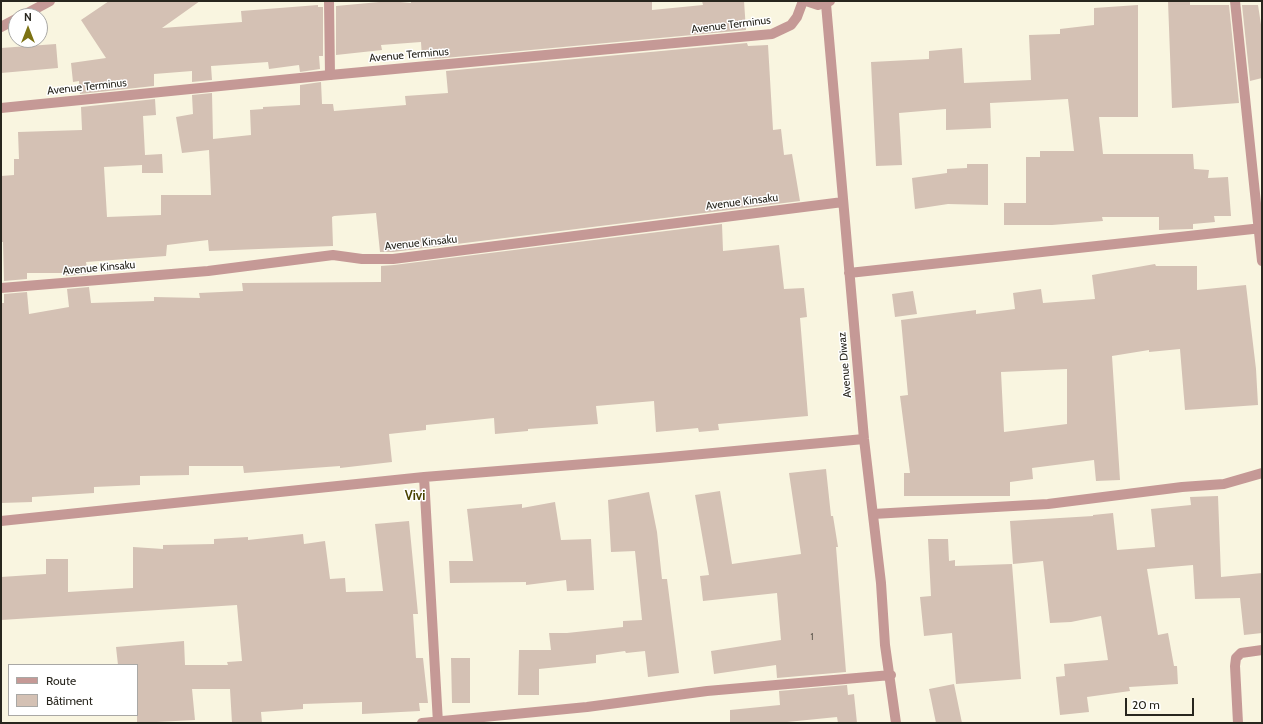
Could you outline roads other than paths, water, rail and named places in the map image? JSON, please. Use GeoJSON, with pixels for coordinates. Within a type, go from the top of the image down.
{"type":"FeatureCollection","features":[{"type":"Feature","properties":{"kind":"street"},"geometry":{"type":"LineString","coordinates":[[37,8],[50,1]]}},
{"type":"Feature","properties":{"kind":"street"},"geometry":{"type":"LineString","coordinates":[[329,1],[330,74]]}},
{"type":"Feature","properties":{"kind":"street","name":"Avenue Terminus"},"geometry":{"type":"LineString","coordinates":[[1,108],[330,74],[772,34],[791,25],[803,1]]}},
{"type":"Feature","properties":{"kind":"street"},"geometry":{"type":"LineString","coordinates":[[806,1],[818,5],[828,2]]}},
{"type":"Feature","properties":{"kind":"street"},"geometry":{"type":"LineString","coordinates":[[1234,1],[1240,39],[1260,228],[1262,261]]}},
{"type":"Feature","properties":{"kind":"street","name":"Avenue Diwaz"},"geometry":{"type":"LineString","coordinates":[[828,2],[842,202],[864,439],[881,583],[886,645],[896,723]]}},
{"type":"Feature","properties":{"kind":"street","name":"Avenue Kinsaku"},"geometry":{"type":"LineString","coordinates":[[1,288],[208,271],[333,255],[362,259],[394,259],[842,202]]}},
{"type":"Feature","properties":{"kind":"street"},"geometry":{"type":"LineString","coordinates":[[849,273],[1260,228]]}},
{"type":"Feature","properties":{"kind":"street"},"geometry":{"type":"LineString","coordinates":[[1,521],[424,477],[659,458],[864,439]]}},
{"type":"Feature","properties":{"kind":"street"},"geometry":{"type":"LineString","coordinates":[[873,514],[1048,504],[1182,487],[1224,484],[1262,473]]}},
{"type":"Feature","properties":{"kind":"street"},"geometry":{"type":"LineString","coordinates":[[424,477],[438,723]]}},
{"type":"Feature","properties":{"kind":"street"},"geometry":{"type":"LineString","coordinates":[[1238,723],[1235,666],[1236,658],[1241,652],[1262,650]]}},
{"type":"Feature","properties":{"kind":"street"},"geometry":{"type":"LineString","coordinates":[[422,723],[438,723],[587,707],[707,691],[891,675]]}},
{"type":"Feature","properties":{"kind":"district","name":"Vivi"},"geometry":{"type":"Point","coordinates":[415,496]}}]}
